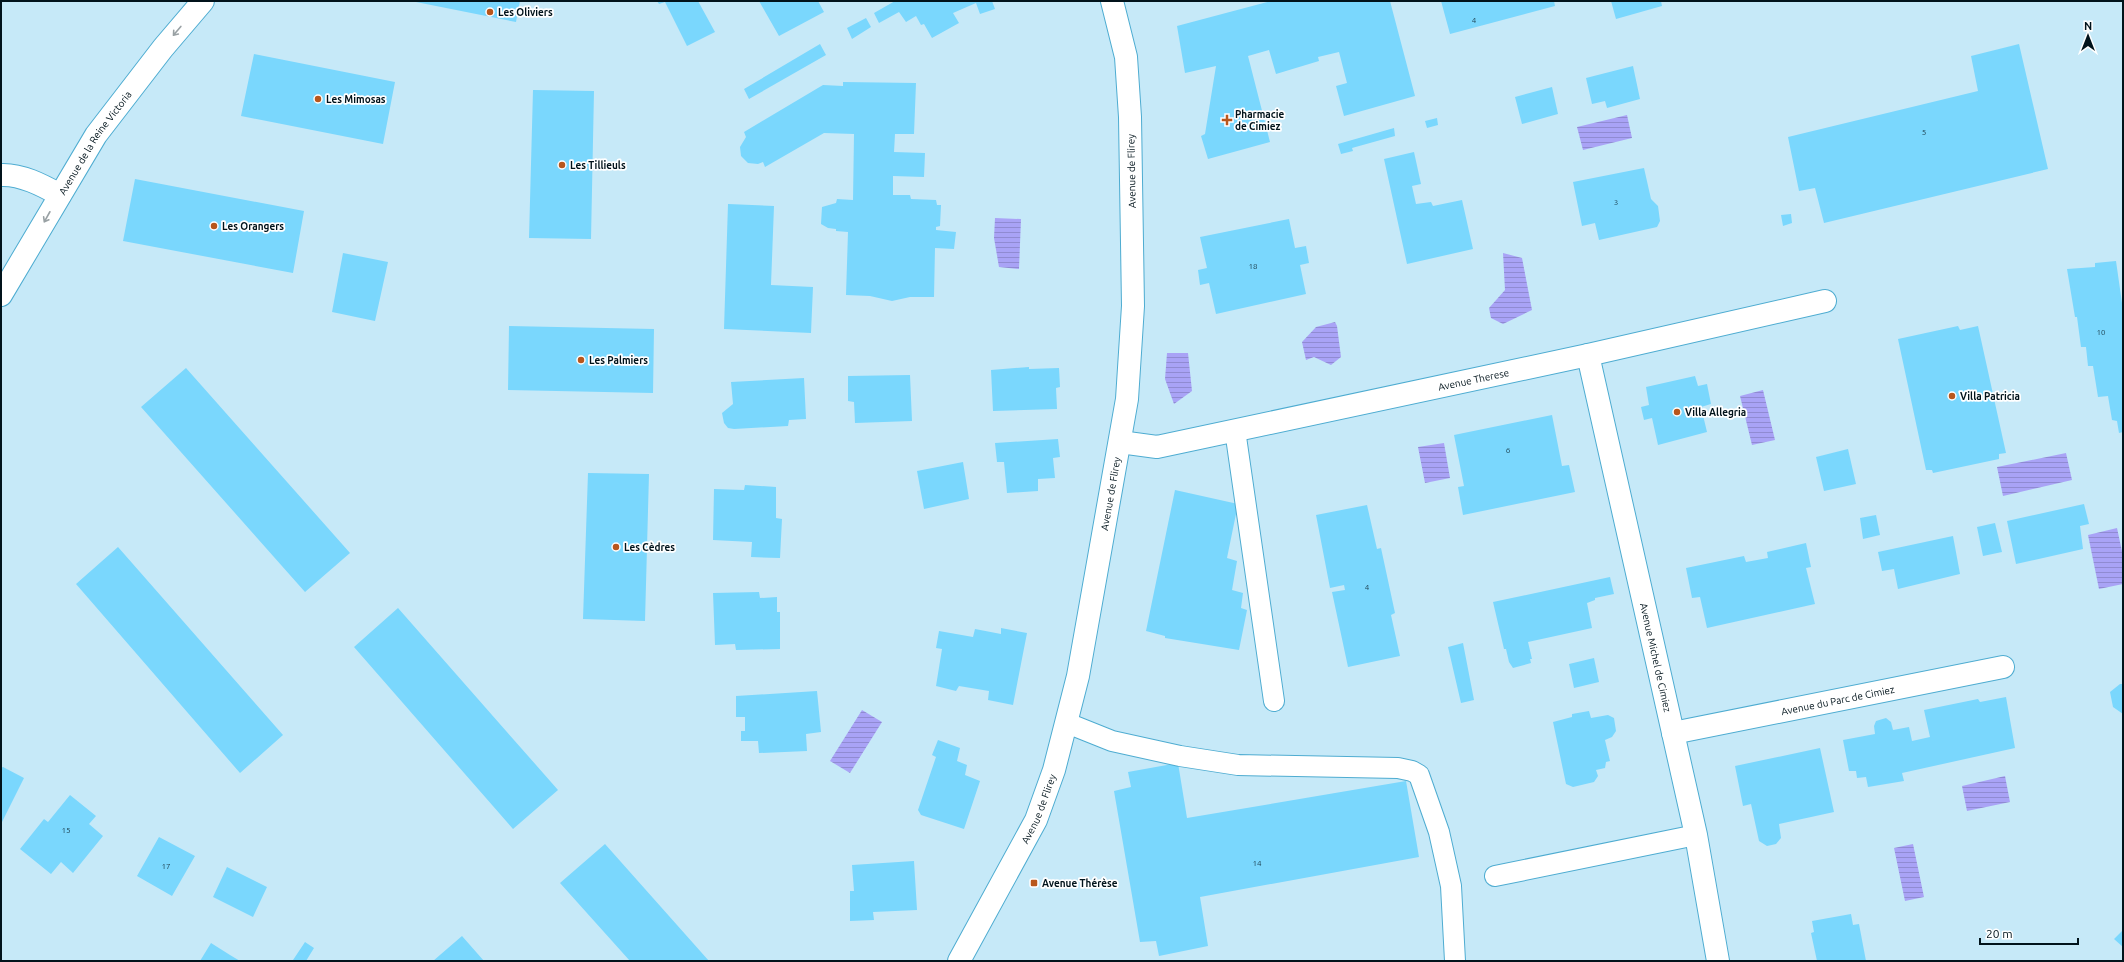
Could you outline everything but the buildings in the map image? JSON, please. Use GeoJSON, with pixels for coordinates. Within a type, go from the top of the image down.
{"type":"FeatureCollection","features":[{"type":"Feature","properties":{"kind":"street","name":"Avenue de la Reine Victoria"},"geometry":{"type":"LineString","coordinates":[[1,295],[96,135],[163,48],[203,1]]}},
{"type":"Feature","properties":{"kind":"street","name":"Avenue de Flirey"},"geometry":{"type":"LineString","coordinates":[[959,961],[1036,820],[1054,770],[1078,676],[1127,400],[1133,306],[1130,117],[1126,57],[1113,1]]}},
{"type":"Feature","properties":{"kind":"street"},"geometry":{"type":"LineString","coordinates":[[1,175],[9,175],[40,184],[60,195]]}},
{"type":"Feature","properties":{"kind":"street","name":"Avenue Therese"},"geometry":{"type":"LineString","coordinates":[[1120,442],[1157,447],[1588,356],[1825,301]]}},
{"type":"Feature","properties":{"kind":"street","name":"Avenue Michel de Cimiez"},"geometry":{"type":"LineString","coordinates":[[1588,356],[1696,835],[1718,961]]}},
{"type":"Feature","properties":{"kind":"street","name":"Avenue du Parc de Cimiez"},"geometry":{"type":"LineString","coordinates":[[1673,733],[2003,667]]}},
{"type":"Feature","properties":{"kind":"lane"},"geometry":{"type":"LineString","coordinates":[[1235,430],[1274,701]]}},
{"type":"Feature","properties":{"kind":"lane"},"geometry":{"type":"LineString","coordinates":[[1067,723],[1112,741],[1180,756],[1238,764],[1383,767],[1412,771],[1419,775],[1439,832],[1451,886],[1455,961]]}},
{"type":"Feature","properties":{"kind":"lane"},"geometry":{"type":"LineString","coordinates":[[1495,876],[1696,835]]}},
{"type":"Feature","properties":{"kind":"shaded area"},"geometry":{"type":"Polygon","coordinates":[[[1627,115],[1632,138],[1583,150],[1577,127],[1627,115]]]}},
{"type":"Feature","properties":{"kind":"shaded area"},"geometry":{"type":"Polygon","coordinates":[[[995,218],[1021,219],[1019,269],[999,267],[994,238],[995,218]]]}},
{"type":"Feature","properties":{"kind":"shaded area"},"geometry":{"type":"Polygon","coordinates":[[[1503,253],[1522,258],[1532,310],[1503,324],[1491,318],[1489,308],[1505,290],[1503,253]]]}},
{"type":"Feature","properties":{"kind":"shaded area"},"geometry":{"type":"Polygon","coordinates":[[[1335,322],[1337,326],[1341,357],[1331,365],[1314,357],[1306,360],[1302,342],[1316,327],[1335,322]]]}},
{"type":"Feature","properties":{"kind":"shaded area"},"geometry":{"type":"Polygon","coordinates":[[[1167,353],[1188,353],[1192,391],[1174,404],[1165,379],[1167,353]]]}},
{"type":"Feature","properties":{"kind":"shaded area"},"geometry":{"type":"Polygon","coordinates":[[[1763,390],[1775,440],[1752,445],[1740,396],[1763,390]]]}},
{"type":"Feature","properties":{"kind":"shaded area"},"geometry":{"type":"Polygon","coordinates":[[[1444,443],[1450,478],[1425,483],[1418,447],[1444,443]]]}},
{"type":"Feature","properties":{"kind":"shaded area"},"geometry":{"type":"Polygon","coordinates":[[[2066,453],[2072,480],[2003,496],[1997,467],[2066,453]]]}},
{"type":"Feature","properties":{"kind":"shaded area"},"geometry":{"type":"Polygon","coordinates":[[[2117,528],[2123,556],[2123,584],[2099,589],[2088,535],[2117,528]]]}},
{"type":"Feature","properties":{"kind":"shaded area"},"geometry":{"type":"Polygon","coordinates":[[[862,710],[882,722],[850,773],[830,761],[862,710]]]}},
{"type":"Feature","properties":{"kind":"shaded area"},"geometry":{"type":"Polygon","coordinates":[[[2005,776],[2010,802],[1967,811],[1962,786],[2005,776]]]}},
{"type":"Feature","properties":{"kind":"shaded area"},"geometry":{"type":"Polygon","coordinates":[[[1913,844],[1924,897],[1905,901],[1894,848],[1913,844]]]}},
{"type":"Feature","properties":{"kind":"place","name":"Les Oliviers"},"geometry":{"type":"Point","coordinates":[490,12]}},
{"type":"Feature","properties":{"kind":"place","name":"Les Mimosas"},"geometry":{"type":"Point","coordinates":[318,99]}},
{"type":"Feature","properties":{"kind":"place","name":"Pharmacie de Cimiez"},"geometry":{"type":"Point","coordinates":[1227,120]}},
{"type":"Feature","properties":{"kind":"place","name":"Les Tillieuls"},"geometry":{"type":"Point","coordinates":[562,165]}},
{"type":"Feature","properties":{"kind":"place","name":"Les Orangers"},"geometry":{"type":"Point","coordinates":[214,226]}},
{"type":"Feature","properties":{"kind":"place","name":"Les Palmiers"},"geometry":{"type":"Point","coordinates":[581,360]}},
{"type":"Feature","properties":{"kind":"place","name":"Villa Patricia"},"geometry":{"type":"Point","coordinates":[1952,396]}},
{"type":"Feature","properties":{"kind":"place","name":"Villa Allegria"},"geometry":{"type":"Point","coordinates":[1677,412]}},
{"type":"Feature","properties":{"kind":"place","name":"Les Cèdres"},"geometry":{"type":"Point","coordinates":[616,547]}},
{"type":"Feature","properties":{"kind":"place","name":"Avenue Thérèse"},"geometry":{"type":"Point","coordinates":[1034,883]}}]}
